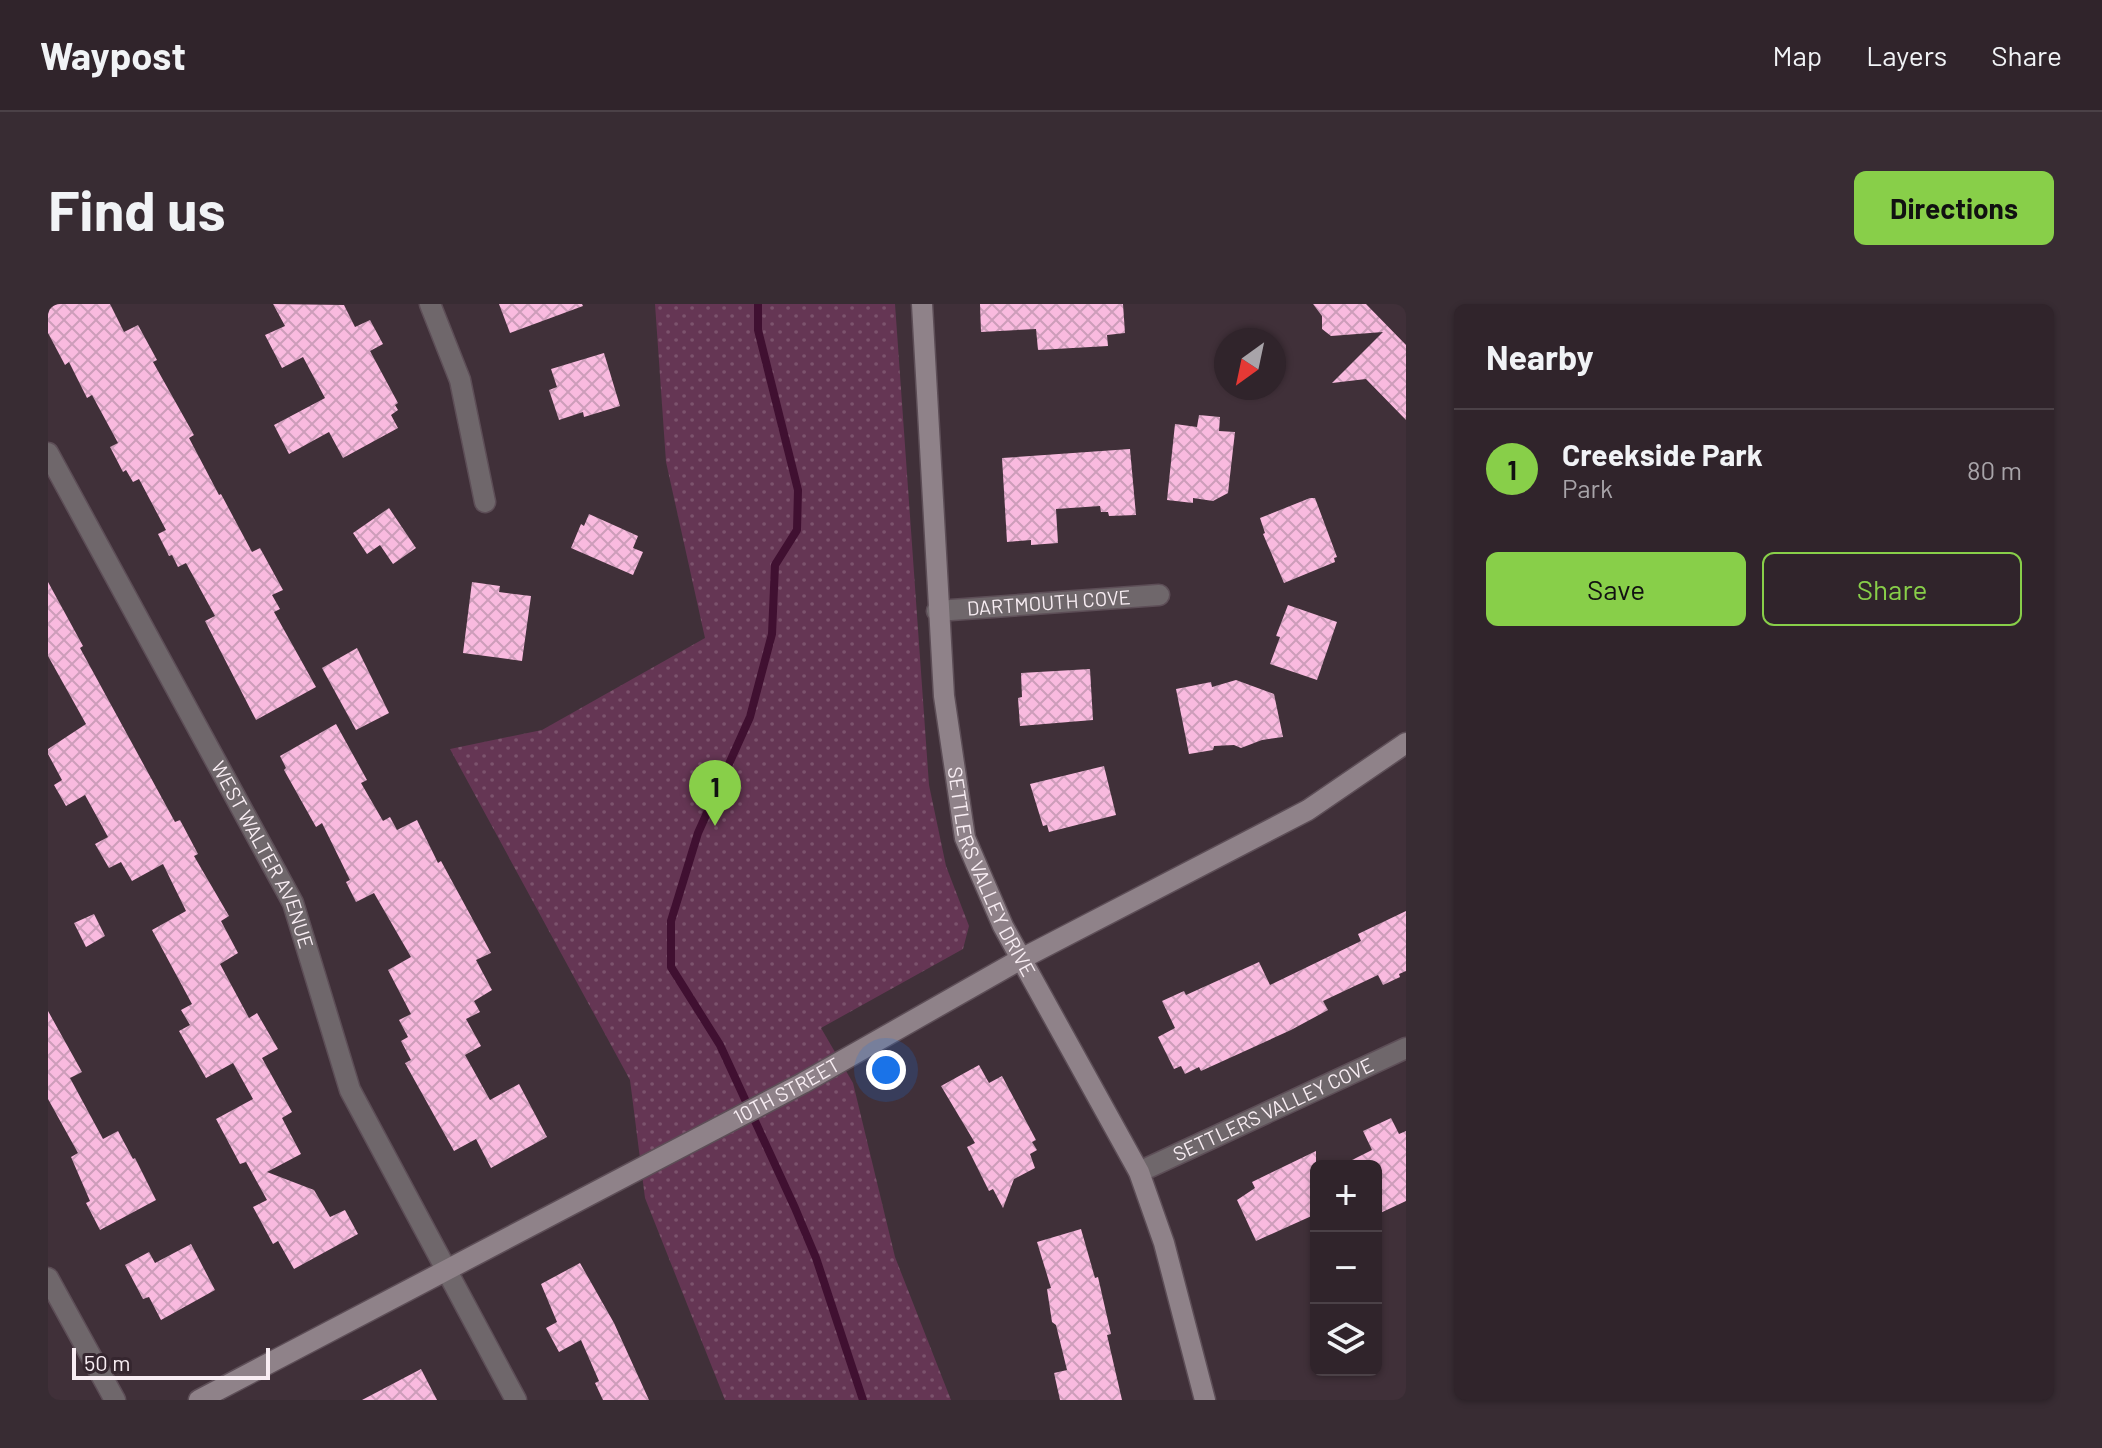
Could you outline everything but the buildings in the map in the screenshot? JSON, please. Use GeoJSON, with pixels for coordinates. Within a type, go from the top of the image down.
{"type":"FeatureCollection","features":[{"type":"Feature","properties":{"kind":"street"},"geometry":{"type":"LineString","coordinates":[[430,304],[460,380],[485,502]]}},
{"type":"Feature","properties":{"kind":"street","name":"SETTLERS VALLEY DRIVE"},"geometry":{"type":"LineString","coordinates":[[922,304],[937,611],[944,696],[965,838],[1021,959],[1139,1172],[1164,1243],[1205,1400]]}},
{"type":"Feature","properties":{"kind":"street","name":"WEST WALTER AVENUE"},"geometry":{"type":"LineString","coordinates":[[48,453],[293,903],[350,1090],[516,1400]]}},
{"type":"Feature","properties":{"kind":"street","name":"DARTMOUTH COVE"},"geometry":{"type":"LineString","coordinates":[[937,611],[1159,595]]}},
{"type":"Feature","properties":{"kind":"street","name":"10TH STREET"},"geometry":{"type":"LineString","coordinates":[[199,1400],[794,1088],[1021,959],[1308,810],[1406,743]]}},
{"type":"Feature","properties":{"kind":"street","name":"SETTLERS VALLEY COVE"},"geometry":{"type":"LineString","coordinates":[[1139,1172],[1406,1048]]}},
{"type":"Feature","properties":{"kind":"street"},"geometry":{"type":"LineString","coordinates":[[48,1278],[115,1400]]}},
{"type":"Feature","properties":{"kind":"shaded area"},"geometry":{"type":"Polygon","coordinates":[[[655,304],[895,304],[929,785],[946,866],[969,926],[963,949],[821,1028],[853,1083],[895,1257],[951,1400],[725,1400],[645,1198],[630,1080],[450,749],[542,730],[705,638],[666,462],[655,304]]]}},
{"type":"Feature","properties":{"kind":"waterway"},"geometry":{"type":"LineString","coordinates":[[758,304],[758,330],[798,490],[797,530],[775,565],[772,634],[750,717],[698,833],[671,921],[671,967],[720,1045],[795,1208],[816,1258],[863,1400]]}},
{"type":"Feature","properties":{"kind":"place","name":"Creekside Park"},"geometry":{"type":"Point","coordinates":[715,826]}}]}
